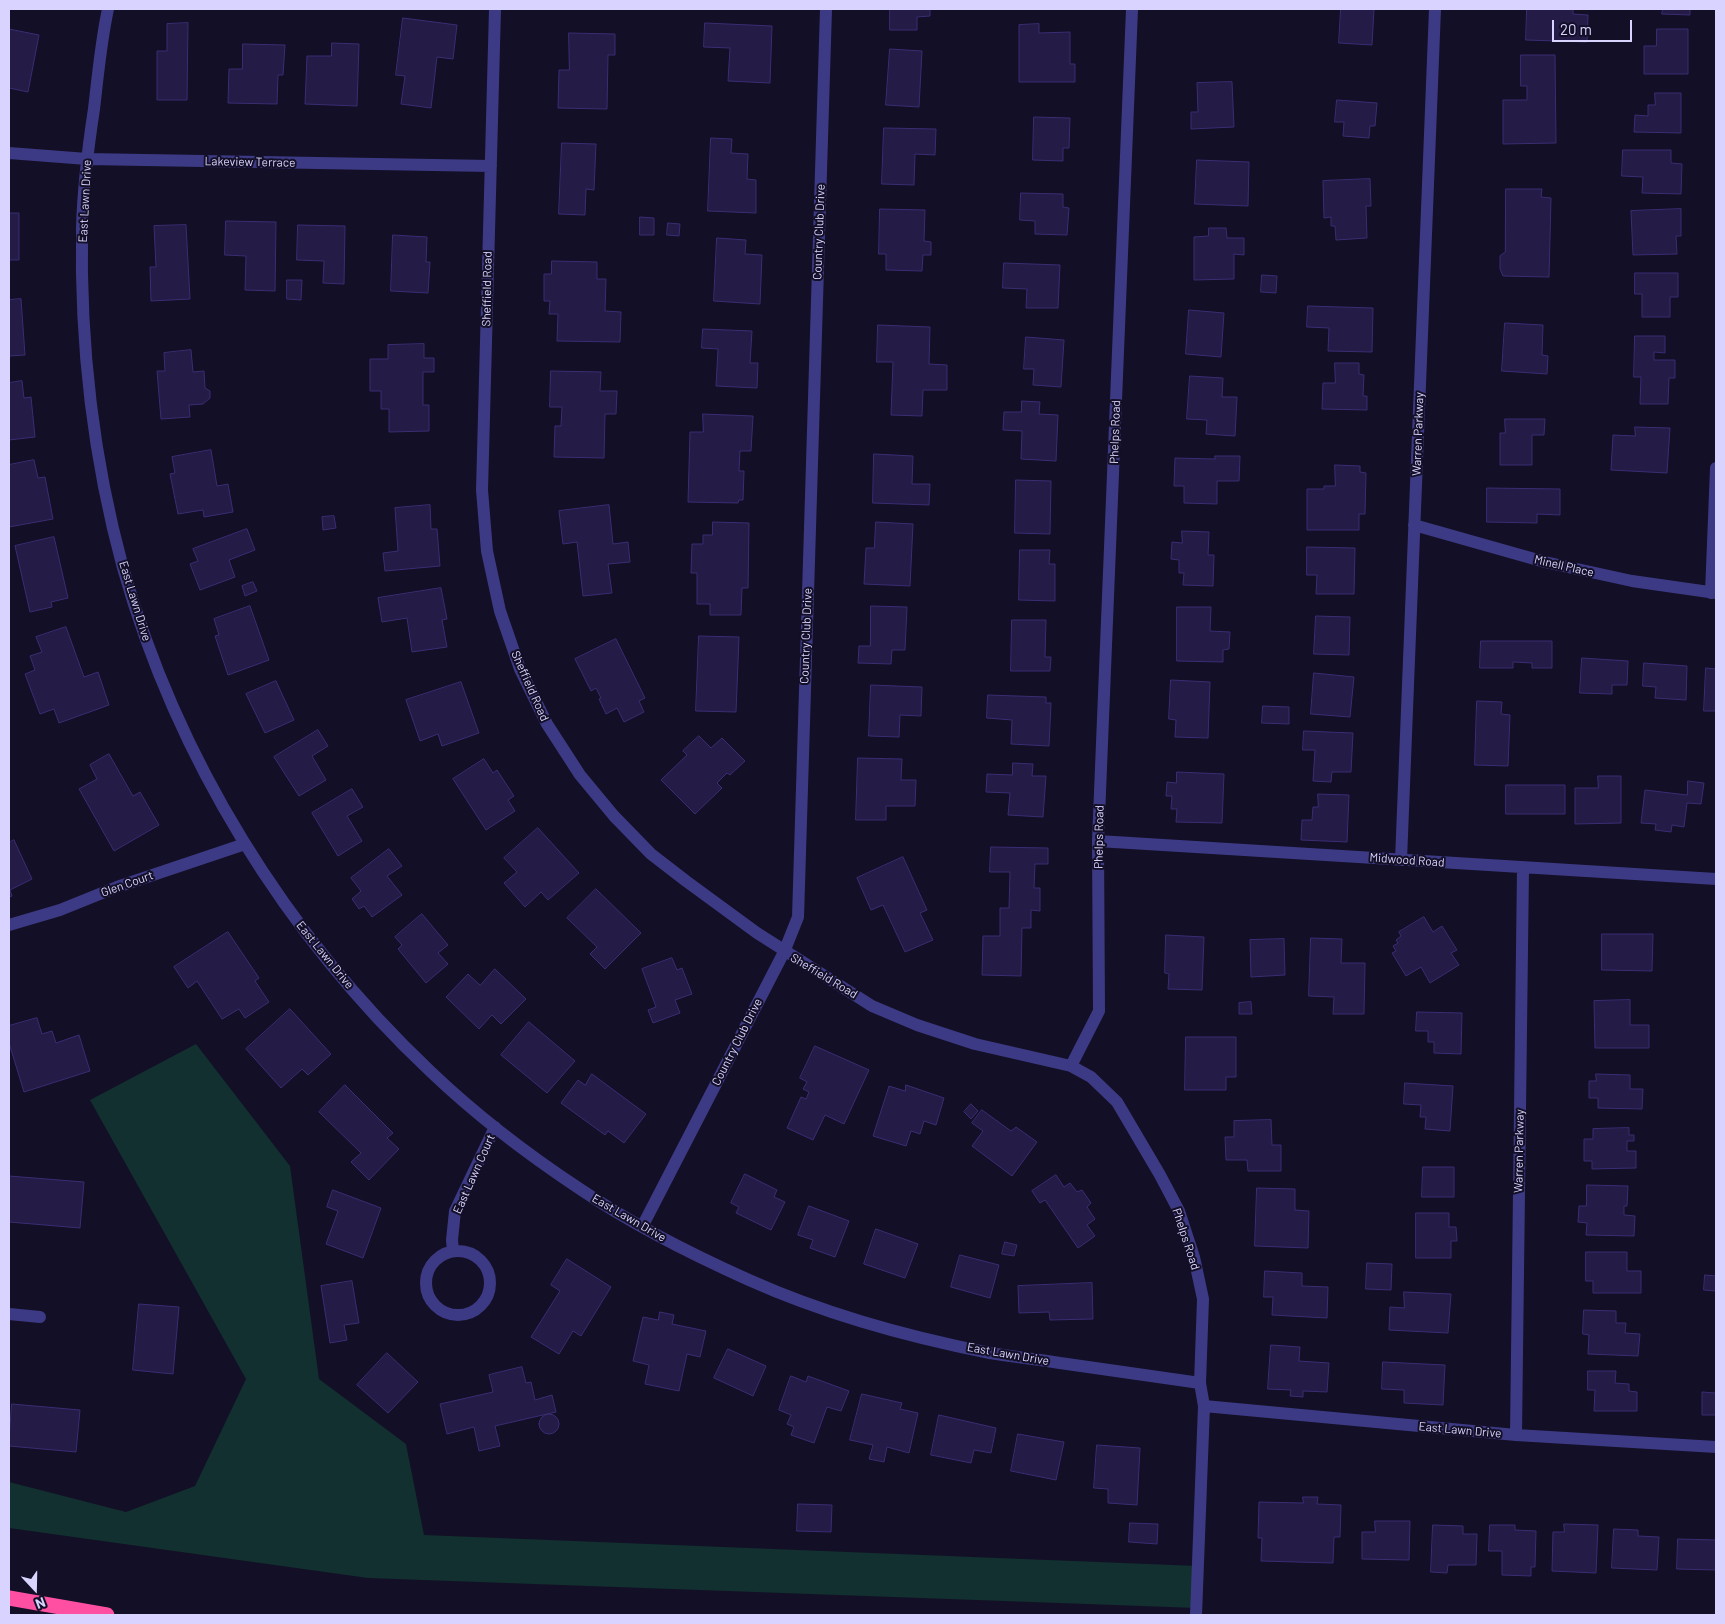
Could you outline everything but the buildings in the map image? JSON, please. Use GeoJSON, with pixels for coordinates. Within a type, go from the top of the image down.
{"type":"FeatureCollection","features":[{"type":"Feature","properties":{"kind":"highway"},"geometry":{"type":"LineString","coordinates":[[9,1598],[107,1615]]}},
{"type":"Feature","properties":{"kind":"street","name":"East Lawn Drive"},"geometry":{"type":"LineString","coordinates":[[108,9],[87,159],[82,226],[83,322],[89,398],[101,475],[123,568],[147,642],[176,713],[205,774],[245,844],[269,882],[326,959],[376,1017],[431,1072],[495,1128],[582,1191],[665,1240],[752,1281],[824,1309],[897,1332],[991,1353],[1200,1383]]}},
{"type":"Feature","properties":{"kind":"street","name":"Sheffield Road"},"geometry":{"type":"LineString","coordinates":[[495,9],[482,490],[487,551],[500,611],[520,669],[547,724],[580,776],[614,816],[652,854],[784,952],[872,1006],[918,1025],[975,1044],[1071,1066]]}},
{"type":"Feature","properties":{"kind":"street","name":"Country Club Drive"},"geometry":{"type":"LineString","coordinates":[[642,1227],[784,952],[798,917],[826,9]]}},
{"type":"Feature","properties":{"kind":"street","name":"Phelps Road"},"geometry":{"type":"LineString","coordinates":[[1132,9],[1098,841],[1099,1011],[1071,1066],[1091,1077],[1117,1102],[1179,1211],[1194,1257],[1203,1299],[1200,1383],[1204,1406],[1196,1615]]}},
{"type":"Feature","properties":{"kind":"street","name":"Warren Parkway"},"geometry":{"type":"LineString","coordinates":[[1401,860],[1435,9]]}},
{"type":"Feature","properties":{"kind":"street","name":"Lakeview Terrace"},"geometry":{"type":"LineString","coordinates":[[9,153],[87,159],[490,166]]}},
{"type":"Feature","properties":{"kind":"street"},"geometry":{"type":"LineString","coordinates":[[1714,593],[1716,468]]}},
{"type":"Feature","properties":{"kind":"street","name":"Minell Place"},"geometry":{"type":"LineString","coordinates":[[1414,525],[1546,562],[1632,581],[1714,593]]}},
{"type":"Feature","properties":{"kind":"street","name":"Midwood Road"},"geometry":{"type":"LineString","coordinates":[[1098,841],[1716,879]]}},
{"type":"Feature","properties":{"kind":"street","name":"Glen Court"},"geometry":{"type":"LineString","coordinates":[[9,926],[60,910],[117,887],[245,844]]}},
{"type":"Feature","properties":{"kind":"street","name":"Warren Parkway"},"geometry":{"type":"LineString","coordinates":[[1516,1435],[1523,868]]}},
{"type":"Feature","properties":{"kind":"street","name":"East Lawn Court"},"geometry":{"type":"LineString","coordinates":[[454,1251],[452,1240],[455,1211],[495,1128]]}},
{"type":"Feature","properties":{"kind":"street"},"geometry":{"type":"LineString","coordinates":[[454,1251],[470,1253],[479,1259],[486,1268],[490,1283],[486,1298],[478,1308],[468,1313],[457,1315],[446,1313],[434,1305],[428,1296],[426,1280],[433,1262],[443,1255],[454,1251]]}},
{"type":"Feature","properties":{"kind":"street"},"geometry":{"type":"LineString","coordinates":[[9,1314],[40,1317]]}},
{"type":"Feature","properties":{"kind":"street","name":"East Lawn Drive"},"geometry":{"type":"LineString","coordinates":[[1204,1406],[1516,1435],[1716,1448]]}},
{"type":"Feature","properties":{"kind":"green space"},"geometry":{"type":"Polygon","coordinates":[[[196,1044],[290,1166],[319,1379],[406,1444],[424,1535],[1198,1566],[1197,1608],[368,1578],[9,1528],[9,1482],[126,1512],[195,1486],[246,1379],[90,1100],[196,1044]]]}}]}
